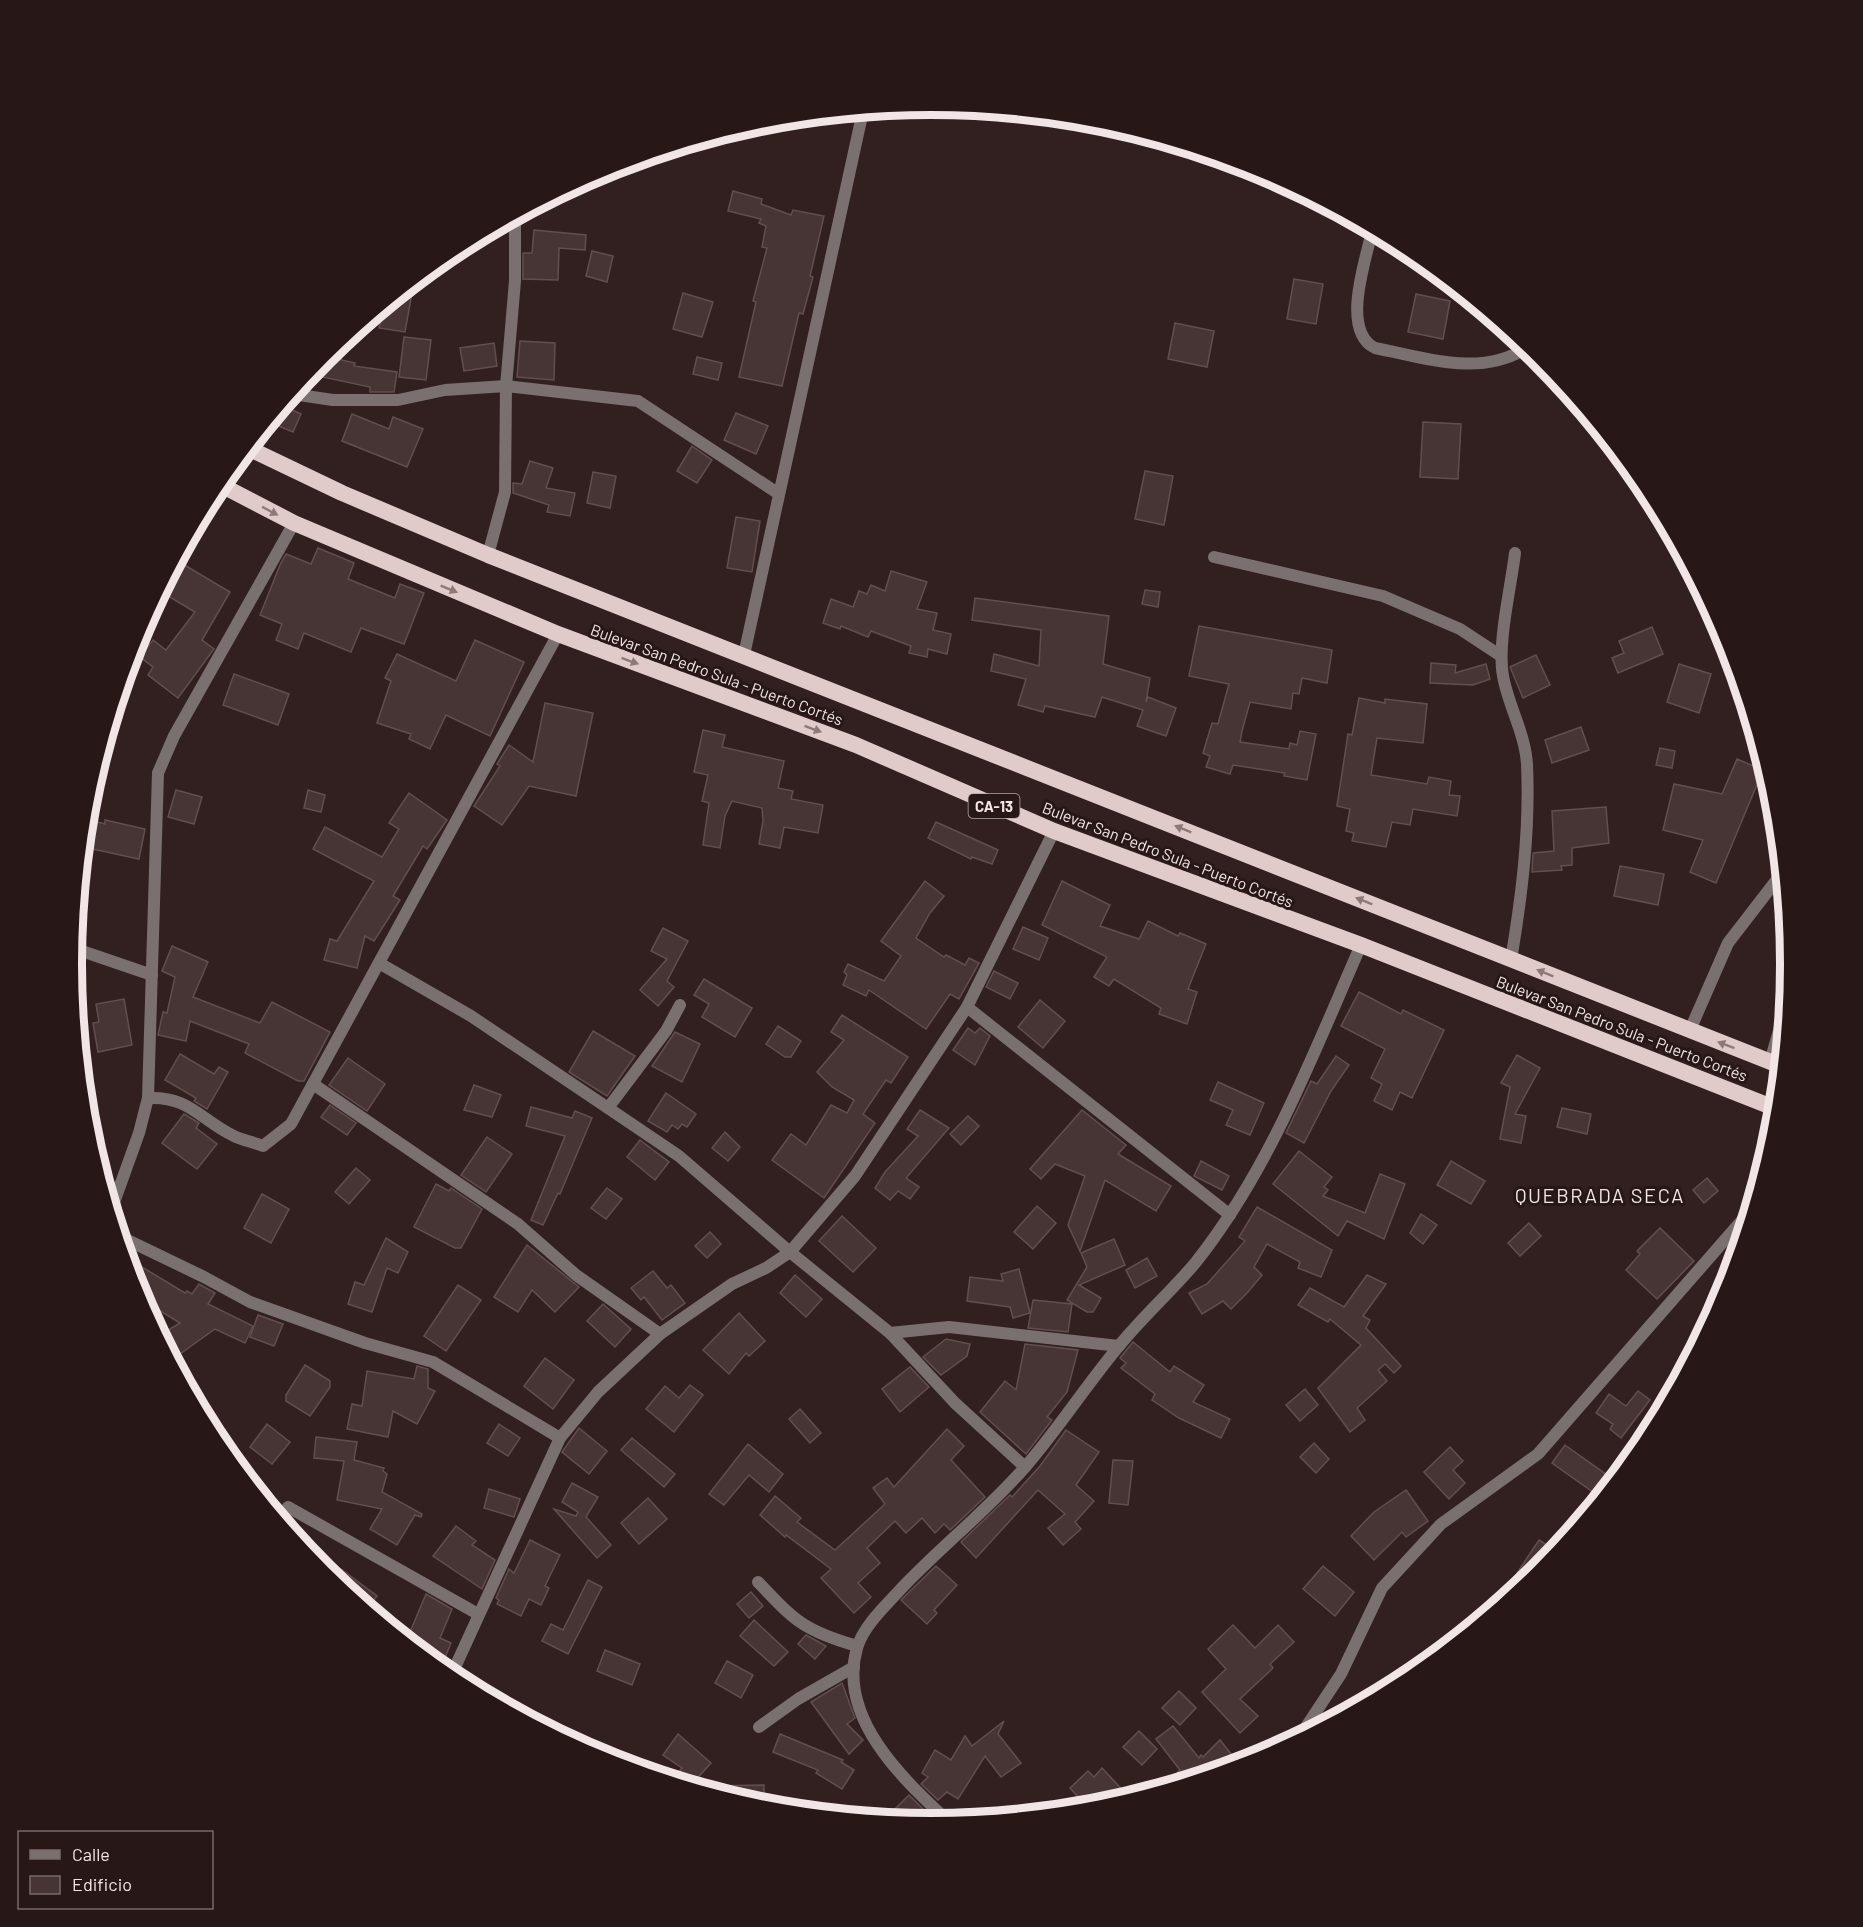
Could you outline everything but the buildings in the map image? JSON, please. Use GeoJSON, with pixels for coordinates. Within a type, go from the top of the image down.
{"type":"FeatureCollection","features":[{"type":"Feature","properties":{"kind":"highway","name":"Bulevar San Pedro Sula - Puerto Cortés"},"geometry":{"type":"LineString","coordinates":[[255,451],[342,493],[488,555],[1774,1064]]}},
{"type":"Feature","properties":{"kind":"highway","name":"Bulevar San Pedro Sula - Puerto Cortés"},"geometry":{"type":"LineString","coordinates":[[228,489],[294,524],[558,634],[856,744],[1054,831],[1360,945],[1768,1105]]}},
{"type":"Feature","properties":{"kind":"street"},"geometry":{"type":"LineString","coordinates":[[744,655],[862,118]]}},
{"type":"Feature","properties":{"kind":"street"},"geometry":{"type":"LineString","coordinates":[[488,555],[505,492],[506,386],[515,281],[515,224]]}},
{"type":"Feature","properties":{"kind":"street"},"geometry":{"type":"LineString","coordinates":[[1370,237],[1356,297],[1360,328],[1367,344],[1375,348],[1463,365],[1488,364],[1520,352]]}},
{"type":"Feature","properties":{"kind":"street"},"geometry":{"type":"LineString","coordinates":[[301,395],[333,400],[398,400],[444,390],[506,386],[638,401],[779,494]]}},
{"type":"Feature","properties":{"kind":"street"},"geometry":{"type":"LineString","coordinates":[[116,1198],[139,1133],[148,1098],[158,773],[174,736],[294,524]]}},
{"type":"Feature","properties":{"kind":"street"},"geometry":{"type":"LineString","coordinates":[[1511,960],[1525,879],[1527,761],[1503,676],[1501,656],[1515,553]]}},
{"type":"Feature","properties":{"kind":"street"},"geometry":{"type":"LineString","coordinates":[[1214,556],[1383,596],[1461,629],[1501,656]]}},
{"type":"Feature","properties":{"kind":"street"},"geometry":{"type":"LineString","coordinates":[[148,1098],[168,1097],[194,1109],[232,1135],[263,1146],[291,1124],[558,634]]}},
{"type":"Feature","properties":{"kind":"street"},"geometry":{"type":"LineString","coordinates":[[455,1666],[560,1438],[598,1392],[660,1334],[732,1284],[766,1268],[790,1252],[855,1176],[967,1007],[1054,831]]}},
{"type":"Feature","properties":{"kind":"street"},"geometry":{"type":"LineString","coordinates":[[1690,1030],[1728,943],[1776,881]]}},
{"type":"Feature","properties":{"kind":"street"},"geometry":{"type":"LineString","coordinates":[[939,1813],[913,1788],[873,1740],[856,1695],[854,1667],[857,1646],[877,1614],[1025,1467],[1119,1346],[1195,1263],[1230,1215],[1288,1114],[1360,945]]}},
{"type":"Feature","properties":{"kind":"street"},"geometry":{"type":"LineString","coordinates":[[82,951],[152,975]]}},
{"type":"Feature","properties":{"kind":"street"},"geometry":{"type":"LineString","coordinates":[[379,963],[471,1016],[679,1156],[790,1252],[890,1333],[955,1403],[1025,1467]]}},
{"type":"Feature","properties":{"kind":"street"},"geometry":{"type":"LineString","coordinates":[[608,1108],[666,1031],[681,1005]]}},
{"type":"Feature","properties":{"kind":"street"},"geometry":{"type":"LineString","coordinates":[[967,1007],[1230,1215]]}},
{"type":"Feature","properties":{"kind":"street"},"geometry":{"type":"LineString","coordinates":[[313,1084],[518,1224],[576,1275],[660,1334]]}},
{"type":"Feature","properties":{"kind":"street"},"geometry":{"type":"LineString","coordinates":[[1307,1725],[1341,1674],[1382,1587],[1441,1524],[1538,1454],[1739,1222]]}},
{"type":"Feature","properties":{"kind":"street"},"geometry":{"type":"LineString","coordinates":[[130,1241],[250,1302],[365,1343],[433,1362],[560,1438]]}},
{"type":"Feature","properties":{"kind":"street"},"geometry":{"type":"LineString","coordinates":[[890,1333],[949,1327],[1119,1346]]}},
{"type":"Feature","properties":{"kind":"street"},"geometry":{"type":"LineString","coordinates":[[288,1507],[478,1614]]}},
{"type":"Feature","properties":{"kind":"street"},"geometry":{"type":"LineString","coordinates":[[758,1582],[793,1619],[818,1635],[857,1646]]}},
{"type":"Feature","properties":{"kind":"street"},"geometry":{"type":"LineString","coordinates":[[759,1727],[798,1699],[854,1667]]}},
{"type":"Feature","properties":{"kind":"district","name":"QUEBRADA SECA"},"geometry":{"type":"Point","coordinates":[1600,1195]}}]}
